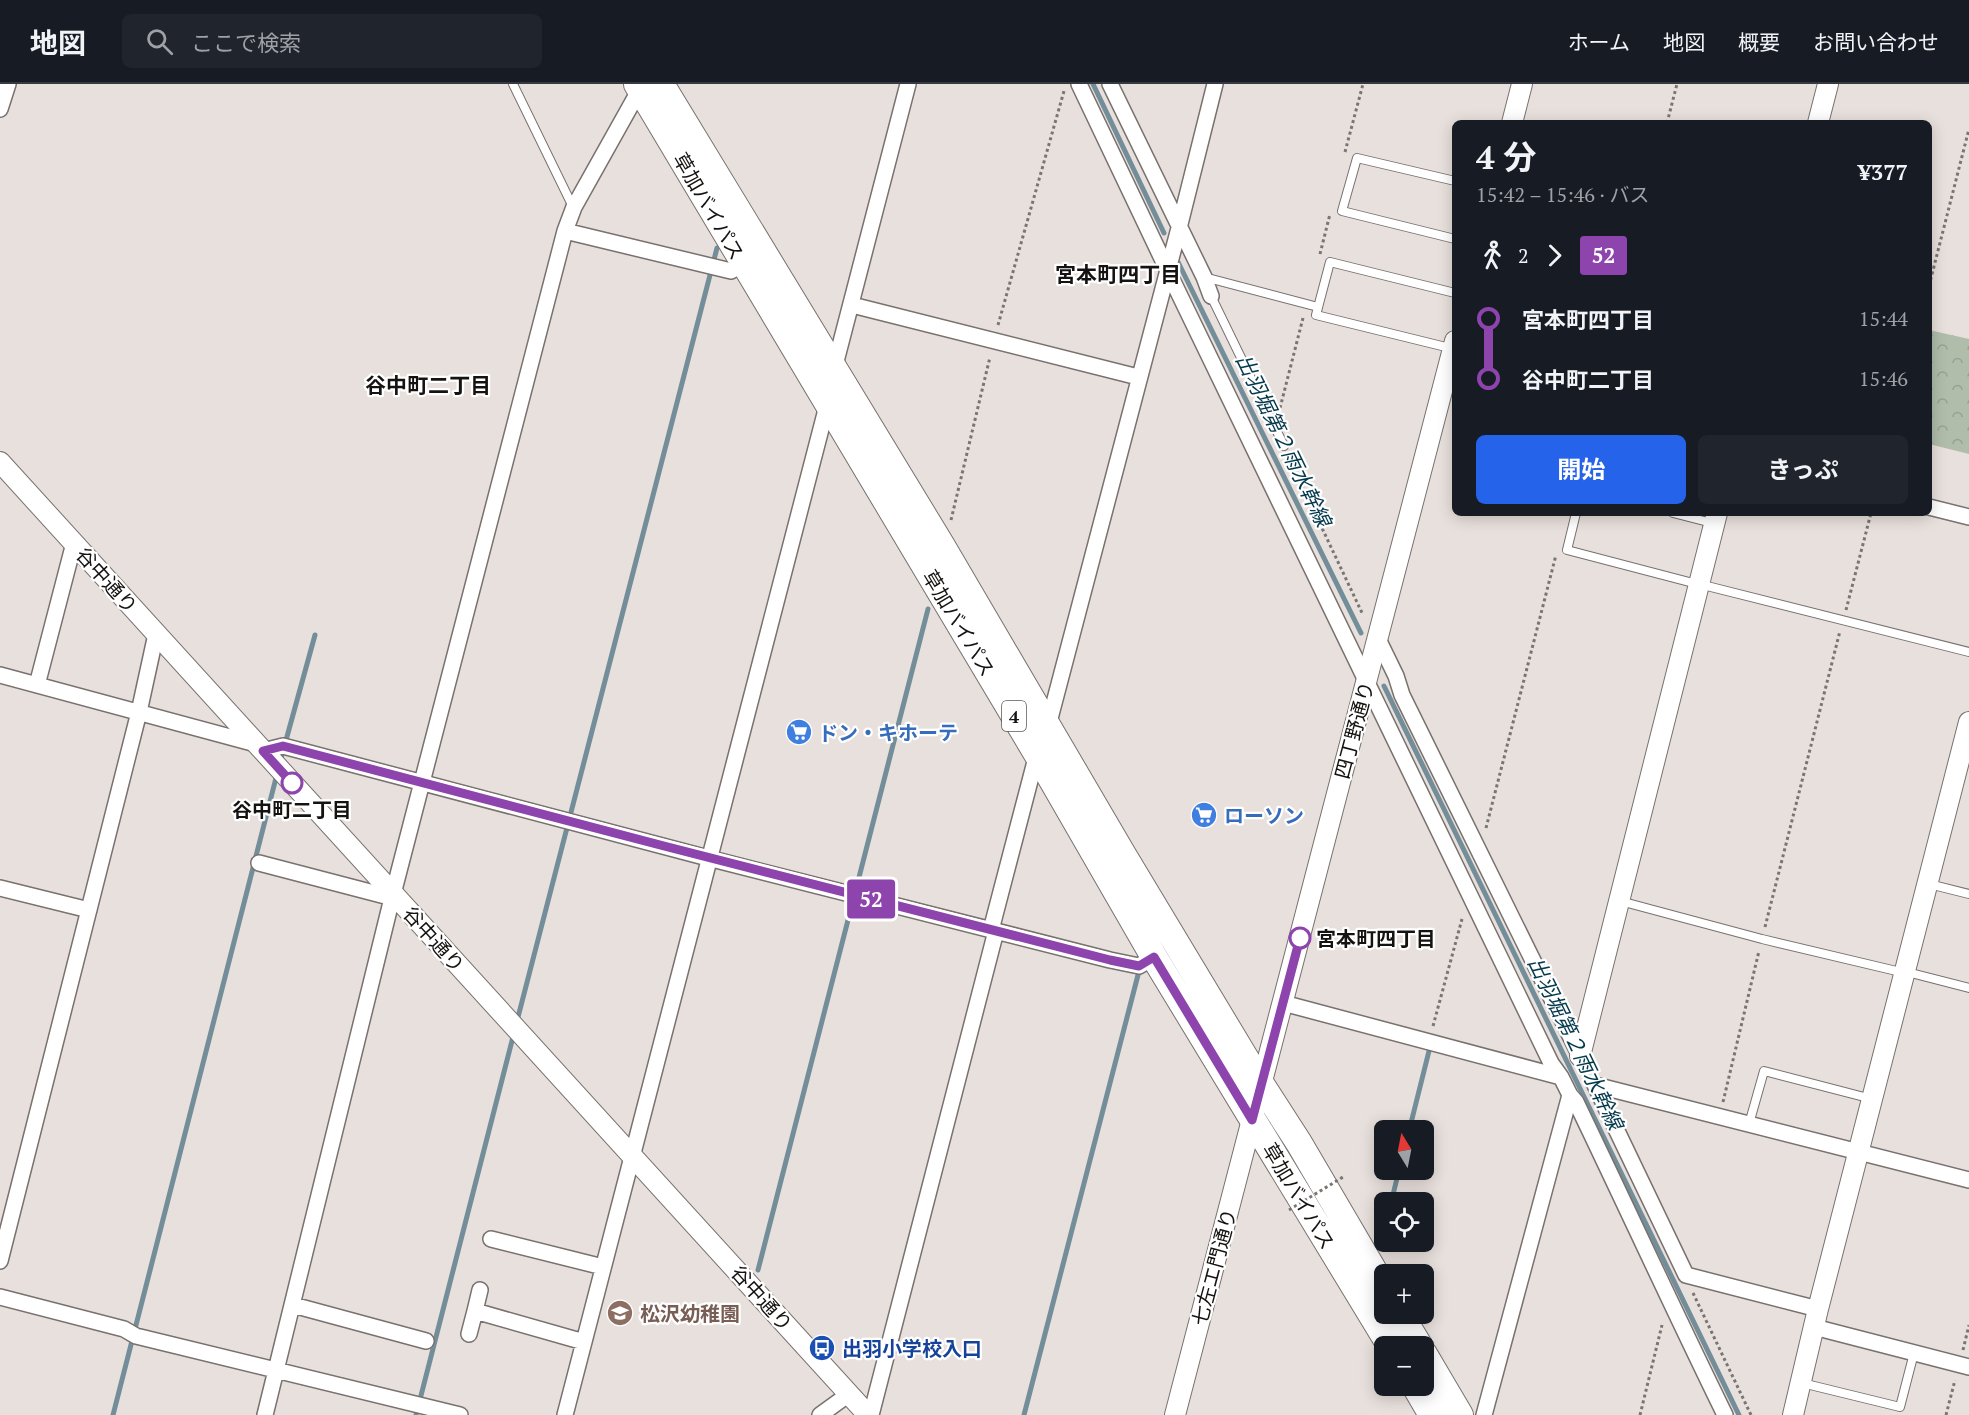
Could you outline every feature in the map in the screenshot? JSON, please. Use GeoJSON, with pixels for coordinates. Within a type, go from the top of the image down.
{"type":"FeatureCollection","features":[{"type":"Feature","properties":{"kind":"highway","name":"草加バイパス"},"geometry":{"type":"LineString","coordinates":[[646,86],[743,264],[828,402],[1037,754],[1154,957],[1384,1336]]}},
{"type":"Feature","properties":{"kind":"highway","name":"草加バイパス"},"geometry":{"type":"LineString","coordinates":[[646,86],[834,367],[1374,1271]]}},
{"type":"Feature","properties":{"kind":"highway"},"geometry":{"type":"LineString","coordinates":[[1434,1371],[1460,1415]]}},
{"type":"Feature","properties":{"kind":"highway"},"geometry":{"type":"LineString","coordinates":[[1421,1396],[1432,1415]]}},
{"type":"Feature","properties":{"kind":"street"},"geometry":{"type":"LineString","coordinates":[[0,109],[8,84]]}},
{"type":"Feature","properties":{"kind":"street"},"geometry":{"type":"LineString","coordinates":[[565,1415],[828,402],[834,367],[908,84]]}},
{"type":"Feature","properties":{"kind":"street"},"geometry":{"type":"LineString","coordinates":[[1079,84],[1551,1063],[1576,1102],[1725,1415]]}},
{"type":"Feature","properties":{"kind":"street"},"geometry":{"type":"LineString","coordinates":[[1110,84],[1204,277],[1211,296]]}},
{"type":"Feature","properties":{"kind":"street"},"geometry":{"type":"LineString","coordinates":[[1048,726],[1215,84]]}},
{"type":"Feature","properties":{"kind":"street"},"geometry":{"type":"LineString","coordinates":[[1513,120],[1521,84]]}},
{"type":"Feature","properties":{"kind":"street"},"geometry":{"type":"LineString","coordinates":[[1819,120],[1828,84]]}},
{"type":"Feature","properties":{"kind":"street"},"geometry":{"type":"LineString","coordinates":[[265,1415],[393,896],[565,231],[574,207],[646,86]]}},
{"type":"Feature","properties":{"kind":"street"},"geometry":{"type":"LineString","coordinates":[[565,231],[731,271],[743,264]]}},
{"type":"Feature","properties":{"kind":"street"},"geometry":{"type":"LineString","coordinates":[[852,305],[1138,377]]}},
{"type":"Feature","properties":{"kind":"street","name":"四丁野通り"},"geometry":{"type":"LineString","coordinates":[[1252,1120],[1377,641],[1450,379],[1452,363]]}},
{"type":"Feature","properties":{"kind":"street","name":"谷中通り"},"geometry":{"type":"LineString","coordinates":[[0,462],[393,896],[870,1415]]}},
{"type":"Feature","properties":{"kind":"street"},"geometry":{"type":"LineString","coordinates":[[1932,508],[1969,517]]}},
{"type":"Feature","properties":{"kind":"street"},"geometry":{"type":"LineString","coordinates":[[1580,1056],[1715,518]]}},
{"type":"Feature","properties":{"kind":"street"},"geometry":{"type":"LineString","coordinates":[[37,685],[74,543]]}},
{"type":"Feature","properties":{"kind":"street"},"geometry":{"type":"LineString","coordinates":[[0,1261],[139,712],[156,633]]}},
{"type":"Feature","properties":{"kind":"street"},"geometry":{"type":"LineString","coordinates":[[1377,641],[1580,1056]]}},
{"type":"Feature","properties":{"kind":"street"},"geometry":{"type":"LineString","coordinates":[[0,675],[139,712],[260,748],[283,746],[994,931],[1139,966],[1154,957]]}},
{"type":"Feature","properties":{"kind":"street"},"geometry":{"type":"LineString","coordinates":[[1793,1415],[1969,722]]}},
{"type":"Feature","properties":{"kind":"street"},"geometry":{"type":"LineString","coordinates":[[870,1415],[1037,754]]}},
{"type":"Feature","properties":{"kind":"street"},"geometry":{"type":"LineString","coordinates":[[259,863],[393,896]]}},
{"type":"Feature","properties":{"kind":"street"},"geometry":{"type":"LineString","coordinates":[[0,888],[89,910]]}},
{"type":"Feature","properties":{"kind":"street"},"geometry":{"type":"LineString","coordinates":[[1283,1003],[1561,1077]]}},
{"type":"Feature","properties":{"kind":"street"},"geometry":{"type":"LineString","coordinates":[[1967,1177],[1595,1086],[1686,1275],[1914,1353],[1969,1367]]}},
{"type":"Feature","properties":{"kind":"street"},"geometry":{"type":"LineString","coordinates":[[1484,1415],[1570,1095]]}},
{"type":"Feature","properties":{"kind":"street","name":"七左エ門通り"},"geometry":{"type":"LineString","coordinates":[[1175,1415],[1252,1120]]}},
{"type":"Feature","properties":{"kind":"street"},"geometry":{"type":"LineString","coordinates":[[491,1239],[603,1267]]}},
{"type":"Feature","properties":{"kind":"street"},"geometry":{"type":"LineString","coordinates":[[469,1334],[480,1290]]}},
{"type":"Feature","properties":{"kind":"street"},"geometry":{"type":"LineString","coordinates":[[0,1296],[124,1329],[136,1336],[460,1415]]}},
{"type":"Feature","properties":{"kind":"street"},"geometry":{"type":"LineString","coordinates":[[293,1305],[426,1341]]}},
{"type":"Feature","properties":{"kind":"street"},"geometry":{"type":"LineString","coordinates":[[475,1311],[584,1342]]}},
{"type":"Feature","properties":{"kind":"street"},"geometry":{"type":"LineString","coordinates":[[820,1415],[849,1394]]}},
{"type":"Feature","properties":{"kind":"lane"},"geometry":{"type":"LineString","coordinates":[[513,84],[574,207]]}},
{"type":"Feature","properties":{"kind":"lane"},"geometry":{"type":"LineString","coordinates":[[1452,180],[1357,158],[1342,212],[1452,238]]}},
{"type":"Feature","properties":{"kind":"lane"},"geometry":{"type":"LineString","coordinates":[[1452,292],[1330,262],[1316,315],[1452,347]]}},
{"type":"Feature","properties":{"kind":"lane"},"geometry":{"type":"LineString","coordinates":[[1204,277],[1318,307]]}},
{"type":"Feature","properties":{"kind":"lane"},"geometry":{"type":"LineString","coordinates":[[1211,296],[1284,446]]}},
{"type":"Feature","properties":{"kind":"lane"},"geometry":{"type":"LineString","coordinates":[[1575,516],[1567,550],[1969,652]]}},
{"type":"Feature","properties":{"kind":"lane"},"geometry":{"type":"LineString","coordinates":[[1698,516],[1715,518]]}},
{"type":"Feature","properties":{"kind":"lane"},"geometry":{"type":"LineString","coordinates":[[1928,884],[1969,894]]}},
{"type":"Feature","properties":{"kind":"lane"},"geometry":{"type":"LineString","coordinates":[[1619,901],[1762,939],[1969,988]]}},
{"type":"Feature","properties":{"kind":"lane"},"geometry":{"type":"LineString","coordinates":[[1749,1124],[1764,1071],[1872,1099]]}},
{"type":"Feature","properties":{"kind":"lane"},"geometry":{"type":"LineString","coordinates":[[1801,1383],[1900,1407],[1914,1353]]}},
{"type":"Feature","properties":{"kind":"path"},"geometry":{"type":"LineString","coordinates":[[951,522],[994,341],[1066,84]]}},
{"type":"Feature","properties":{"kind":"path"},"geometry":{"type":"LineString","coordinates":[[1668,120],[1677,84]]}},
{"type":"Feature","properties":{"kind":"path"},"geometry":{"type":"LineString","coordinates":[[1932,274],[1969,129]]}},
{"type":"Feature","properties":{"kind":"path"},"geometry":{"type":"LineString","coordinates":[[1284,446],[1377,641]]}},
{"type":"Feature","properties":{"kind":"path"},"geometry":{"type":"LineString","coordinates":[[1719,1117],[1870,516]]}},
{"type":"Feature","properties":{"kind":"path"},"geometry":{"type":"LineString","coordinates":[[1479,853],[1557,549]]}},
{"type":"Feature","properties":{"kind":"path"},"geometry":{"type":"LineString","coordinates":[[1429,1043],[1469,894]]}},
{"type":"Feature","properties":{"kind":"path"},"geometry":{"type":"LineString","coordinates":[[1289,1210],[1343,1177]]}},
{"type":"Feature","properties":{"kind":"path"},"geometry":{"type":"LineString","coordinates":[[1686,1275],[1751,1415]]}},
{"type":"Feature","properties":{"kind":"path"},"geometry":{"type":"LineString","coordinates":[[1640,1415],[1669,1300]]}},
{"type":"Feature","properties":{"kind":"green space"},"geometry":{"type":"Polygon","coordinates":[[[1932,331],[1969,339],[1969,454],[1932,445],[1932,331]]]}},
{"type":"Feature","properties":{"kind":"waterway","name":"出羽堀第２雨水幹線"},"geometry":{"type":"LineString","coordinates":[[1093,84],[1164,233]]}},
{"type":"Feature","properties":{"kind":"waterway"},"geometry":{"type":"LineString","coordinates":[[517,1021],[717,248]]}},
{"type":"Feature","properties":{"kind":"waterway","name":"出羽堀第２雨水幹線"},"geometry":{"type":"LineString","coordinates":[[1178,262],[1361,633]]}},
{"type":"Feature","properties":{"kind":"waterway"},"geometry":{"type":"LineString","coordinates":[[758,1270],[928,609]]}},
{"type":"Feature","properties":{"kind":"waterway"},"geometry":{"type":"LineString","coordinates":[[280,762],[315,635]]}},
{"type":"Feature","properties":{"kind":"waterway","name":"出羽堀第２雨水幹線"},"geometry":{"type":"LineString","coordinates":[[1384,686],[1739,1415]]}},
{"type":"Feature","properties":{"kind":"waterway"},"geometry":{"type":"LineString","coordinates":[[113,1415],[277,774]]}},
{"type":"Feature","properties":{"kind":"waterway"},"geometry":{"type":"LineString","coordinates":[[1024,1415],[1138,975]]}},
{"type":"Feature","properties":{"kind":"waterway"},"geometry":{"type":"LineString","coordinates":[[416,1415],[514,1033]]}},
{"type":"Feature","properties":{"kind":"waterway"},"geometry":{"type":"LineString","coordinates":[[1412,1120],[1429,1051]]}},
{"type":"Feature","properties":{"kind":"waterway"},"geometry":{"type":"LineString","coordinates":[[1394,1192],[1397,1180]]}},
{"type":"Feature","properties":{"kind":"bus line","name":"52"},"geometry":{"type":"LineString","coordinates":[[292,783],[263,751],[283,746],[422,784],[1110,960],[1139,966],[1154,957],[1252,1120],[1300,938]]}},
{"type":"Feature","properties":{"kind":"place","name":"ドン・キホーテ"},"geometry":{"type":"Point","coordinates":[799,732]}},
{"type":"Feature","properties":{"kind":"place","name":"谷中町二丁目"},"geometry":{"type":"Point","coordinates":[292,783]}},
{"type":"Feature","properties":{"kind":"place","name":"ローソン"},"geometry":{"type":"Point","coordinates":[1204,815]}},
{"type":"Feature","properties":{"kind":"place","name":"宮本町四丁目"},"geometry":{"type":"Point","coordinates":[1300,938]}},
{"type":"Feature","properties":{"kind":"place","name":"松沢幼稚園"},"geometry":{"type":"Point","coordinates":[620,1313]}},
{"type":"Feature","properties":{"kind":"place","name":"出羽小学校入口"},"geometry":{"type":"Point","coordinates":[822,1348]}},
{"type":"Feature","properties":{"kind":"district","name":"宮本町四丁目"},"geometry":{"type":"Point","coordinates":[1118,274]}},
{"type":"Feature","properties":{"kind":"district","name":"谷中町二丁目"},"geometry":{"type":"Point","coordinates":[428,385]}}]}
